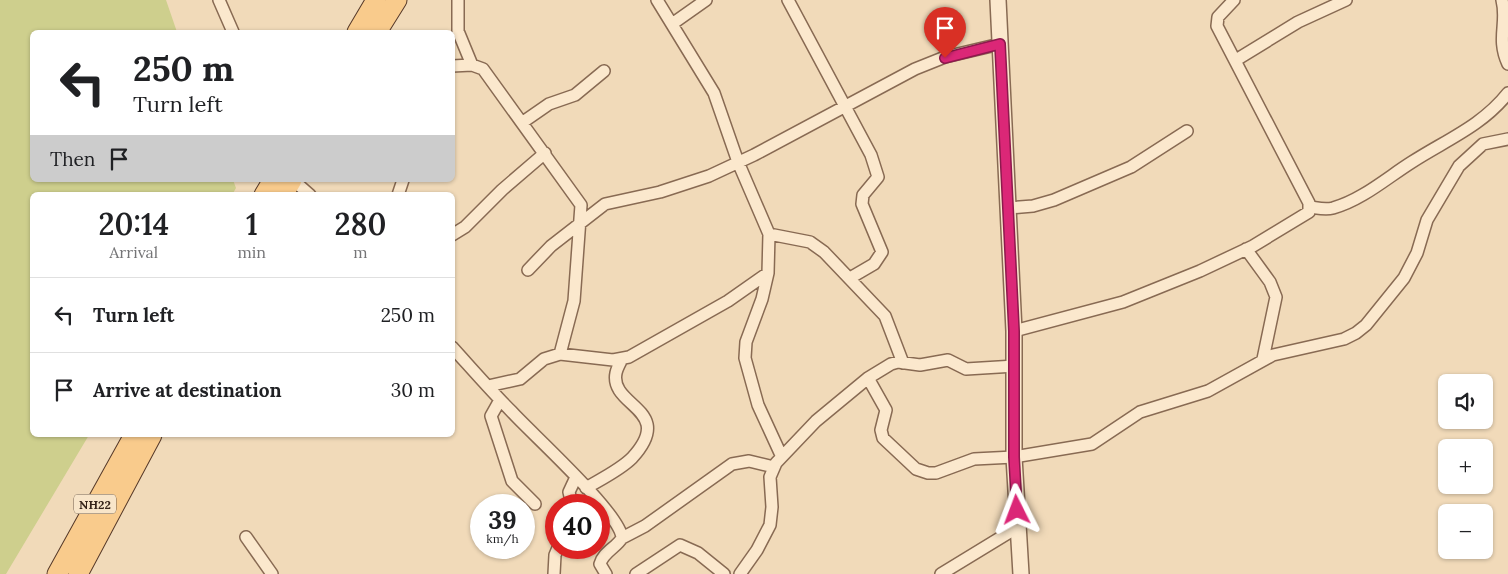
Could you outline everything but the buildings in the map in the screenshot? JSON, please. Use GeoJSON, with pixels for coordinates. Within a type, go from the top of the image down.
{"type":"FeatureCollection","features":[{"type":"Feature","properties":{"kind":"main road"},"geometry":{"type":"LineString","coordinates":[[358,30],[376,0]]}},
{"type":"Feature","properties":{"kind":"main road"},"geometry":{"type":"LineString","coordinates":[[378,30],[397,0]]}},
{"type":"Feature","properties":{"kind":"main road","name":"NH22"},"geometry":{"type":"LineString","coordinates":[[57,574],[133,437]]}},
{"type":"Feature","properties":{"kind":"main road"},"geometry":{"type":"LineString","coordinates":[[78,574],[151,437]]}},
{"type":"Feature","properties":{"kind":"street"},"geometry":{"type":"LineString","coordinates":[[218,0],[232,30]]}},
{"type":"Feature","properties":{"kind":"street"},"geometry":{"type":"LineString","coordinates":[[458,0],[458,31],[472,64]]}},
{"type":"Feature","properties":{"kind":"street"},"geometry":{"type":"LineString","coordinates":[[657,0],[714,93],[738,162],[769,234],[768,273],[762,299],[746,342],[745,358],[758,405],[781,455]]}},
{"type":"Feature","properties":{"kind":"street"},"geometry":{"type":"LineString","coordinates":[[672,24],[706,0]]}},
{"type":"Feature","properties":{"kind":"street"},"geometry":{"type":"LineString","coordinates":[[788,0],[876,168],[878,177],[863,195],[862,204],[882,252],[874,264],[850,278]]}},
{"type":"Feature","properties":{"kind":"street"},"geometry":{"type":"LineString","coordinates":[[998,0],[1014,331],[1014,457],[1020,574]]}},
{"type":"Feature","properties":{"kind":"street"},"geometry":{"type":"LineString","coordinates":[[1234,0],[1218,17],[1216,22],[1310,207]]}},
{"type":"Feature","properties":{"kind":"street"},"geometry":{"type":"LineString","coordinates":[[1236,60],[1298,22],[1346,0]]}},
{"type":"Feature","properties":{"kind":"street"},"geometry":{"type":"LineString","coordinates":[[1502,0],[1505,18],[1501,43],[1508,64]]}},
{"type":"Feature","properties":{"kind":"street"},"geometry":{"type":"LineString","coordinates":[[528,270],[542,254],[599,208],[614,201],[686,185],[738,162],[929,62],[1000,44]]}},
{"type":"Feature","properties":{"kind":"street"},"geometry":{"type":"LineString","coordinates":[[455,66],[472,64],[479,66],[489,75],[582,205],[574,301],[560,354]]}},
{"type":"Feature","properties":{"kind":"street"},"geometry":{"type":"LineString","coordinates":[[523,122],[549,104],[583,90],[604,71]]}},
{"type":"Feature","properties":{"kind":"street"},"geometry":{"type":"LineString","coordinates":[[1310,207],[1326,209],[1345,203],[1434,148],[1476,125],[1508,93]]}},
{"type":"Feature","properties":{"kind":"street"},"geometry":{"type":"LineString","coordinates":[[1008,208],[1033,206],[1054,200],[1131,167],[1187,131]]}},
{"type":"Feature","properties":{"kind":"street"},"geometry":{"type":"LineString","coordinates":[[868,378],[886,410],[882,430],[883,438],[916,469],[928,473],[936,473],[974,459],[1014,457],[1092,444],[1140,412],[1208,391],[1263,359],[1286,351],[1344,339],[1366,324],[1411,266],[1427,220],[1459,166],[1483,144],[1508,139]]}},
{"type":"Feature","properties":{"kind":"street"},"geometry":{"type":"LineString","coordinates":[[455,233],[465,227],[502,190],[545,153]]}},
{"type":"Feature","properties":{"kind":"street"},"geometry":{"type":"LineString","coordinates":[[294,182],[306,192]]}},
{"type":"Feature","properties":{"kind":"street"},"geometry":{"type":"LineString","coordinates":[[1014,331],[1122,302],[1200,271],[1246,249],[1305,216],[1310,207]]}},
{"type":"Feature","properties":{"kind":"street"},"geometry":{"type":"LineString","coordinates":[[769,234],[810,242],[824,252],[885,316],[903,362]]}},
{"type":"Feature","properties":{"kind":"street"},"geometry":{"type":"LineString","coordinates":[[1246,249],[1270,282],[1276,297],[1275,310],[1263,359]]}},
{"type":"Feature","properties":{"kind":"street"},"geometry":{"type":"LineString","coordinates":[[488,386],[520,379],[544,359],[560,354],[622,359],[728,301],[768,273]]}},
{"type":"Feature","properties":{"kind":"street"},"geometry":{"type":"LineString","coordinates":[[455,350],[500,400],[586,488],[616,524],[622,538]]}},
{"type":"Feature","properties":{"kind":"street"},"geometry":{"type":"LineString","coordinates":[[586,488],[631,460],[644,440],[648,426],[646,418],[628,400],[616,381],[616,374],[622,359]]}},
{"type":"Feature","properties":{"kind":"street"},"geometry":{"type":"LineString","coordinates":[[740,574],[757,550],[770,525],[772,508],[770,477],[781,455],[816,421],[868,378],[891,364],[903,362],[920,364],[948,360],[966,369],[1015,366]]}},
{"type":"Feature","properties":{"kind":"street"},"geometry":{"type":"LineString","coordinates":[[500,400],[491,416],[510,476],[526,494]]}},
{"type":"Feature","properties":{"kind":"street"},"geometry":{"type":"LineString","coordinates":[[606,574],[602,569],[601,559],[622,538],[645,526],[732,464],[749,461],[774,467]]}},
{"type":"Feature","properties":{"kind":"street"},"geometry":{"type":"LineString","coordinates":[[569,494],[576,477]]}},
{"type":"Feature","properties":{"kind":"street"},"geometry":{"type":"LineString","coordinates":[[941,574],[1018,528]]}},
{"type":"Feature","properties":{"kind":"street"},"geometry":{"type":"LineString","coordinates":[[246,537],[272,574]]}},
{"type":"Feature","properties":{"kind":"street"},"geometry":{"type":"LineString","coordinates":[[636,574],[680,545],[698,553],[724,574]]}},
{"type":"Feature","properties":{"kind":"street"},"geometry":{"type":"LineString","coordinates":[[554,574],[555,559]]}},
{"type":"Feature","properties":{"kind":"green space"},"geometry":{"type":"Polygon","coordinates":[[[0,0],[166,0],[176,30],[30,30],[30,182],[234,182],[236,188],[234,192],[30,192],[30,437],[88,437],[6,574],[0,574],[0,0]]]}},
{"type":"Feature","properties":{"kind":"route"},"geometry":{"type":"LineString","coordinates":[[945,58],[1000,44],[1014,331],[1014,457],[1017,510]]}}]}
